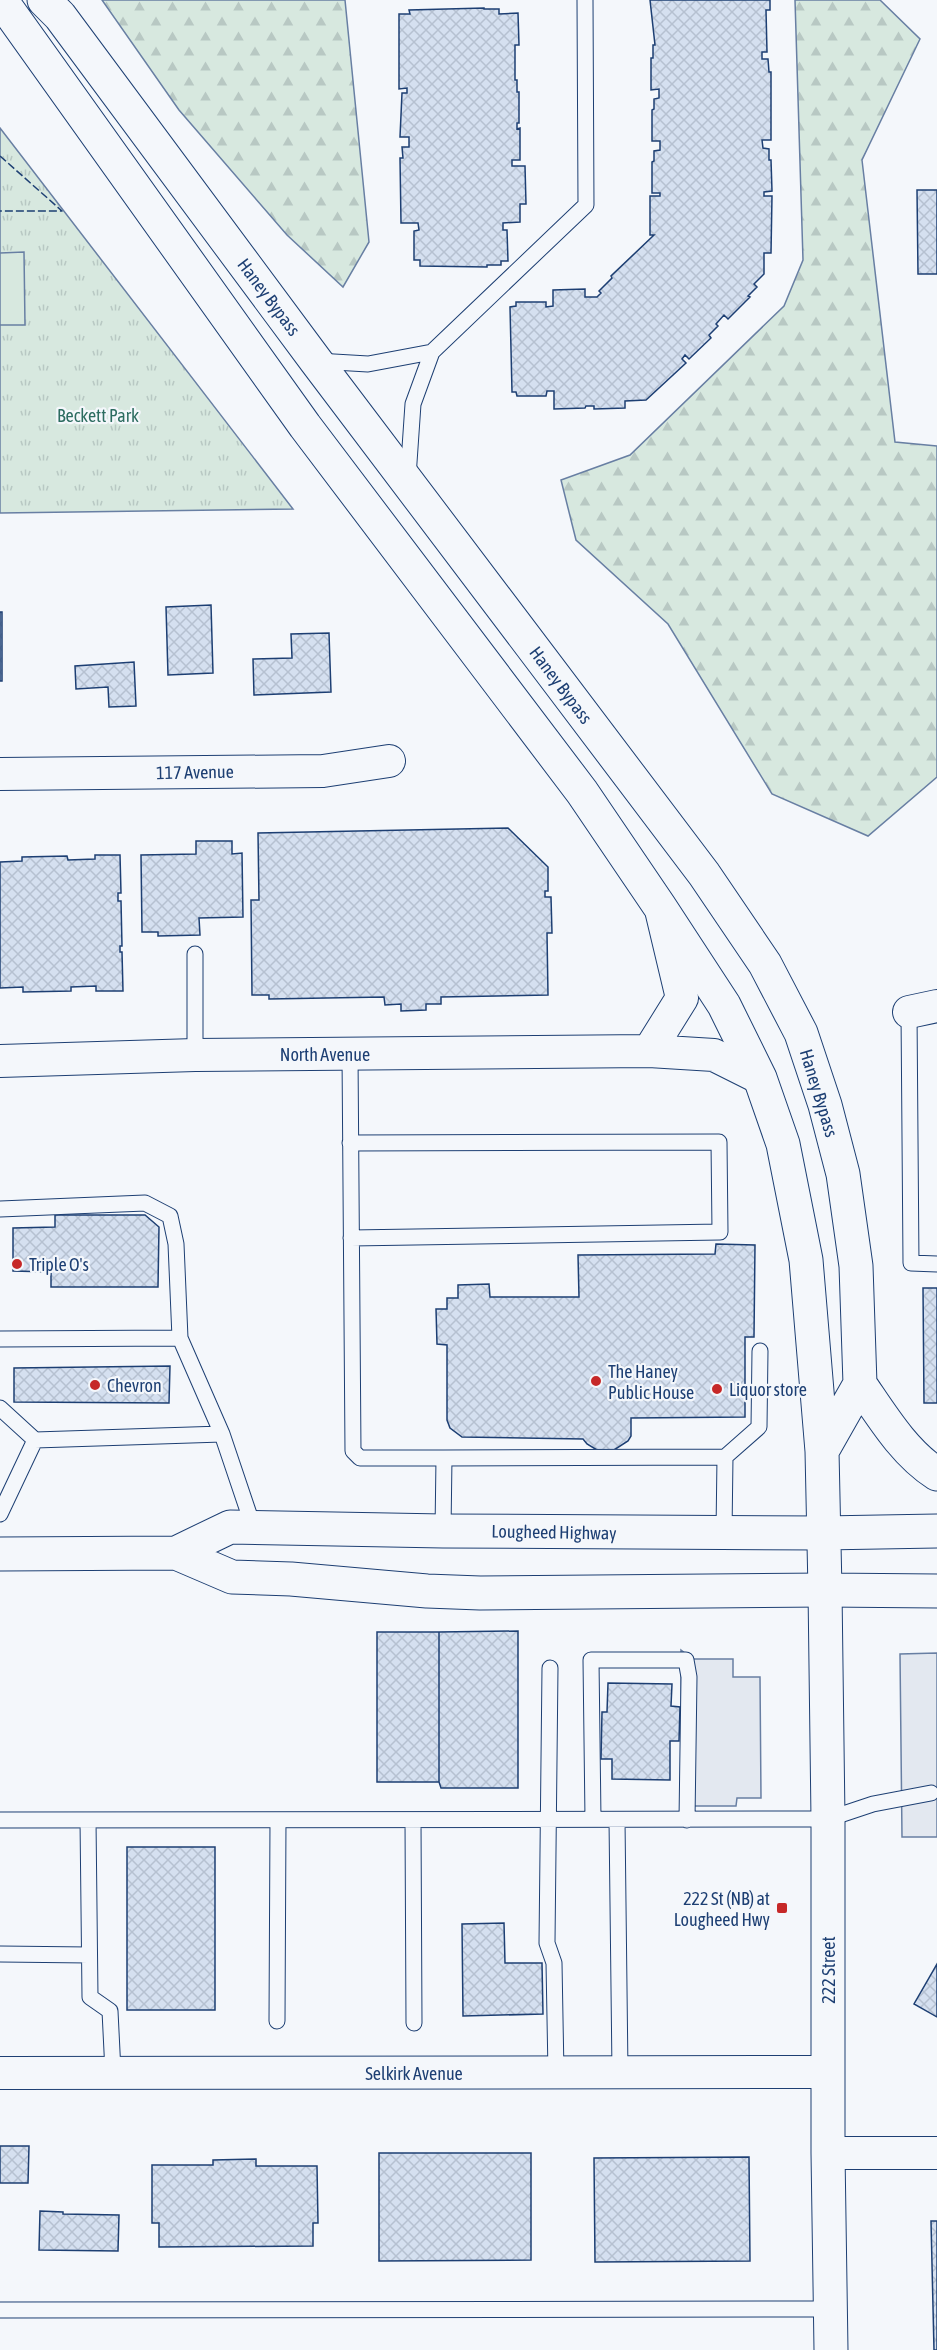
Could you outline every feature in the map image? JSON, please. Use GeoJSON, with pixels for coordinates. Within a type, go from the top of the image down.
{"type":"FeatureCollection","features":[{"type":"Feature","properties":{"kind":"main road"},"geometry":{"type":"LineString","coordinates":[[1,0],[305,426],[582,792],[724,1005],[759,1078],[783,1144],[806,1260],[822,1451],[825,1590]]}},
{"type":"Feature","properties":{"kind":"main road","name":"Haney Bypass"},"geometry":{"type":"LineString","coordinates":[[44,0],[67,25],[316,361],[704,874],[765,964],[801,1033],[825,1105],[843,1174],[856,1266],[860,1384]]}},
{"type":"Feature","properties":{"kind":"main road"},"geometry":{"type":"LineString","coordinates":[[822,1451],[860,1384],[893,1432],[925,1467],[937,1474]]}},
{"type":"Feature","properties":{"kind":"main road","name":"Lougheed Highway"},"geometry":{"type":"LineString","coordinates":[[176,1553],[230,1527],[253,1526],[443,1531],[724,1533],[937,1531]]}},
{"type":"Feature","properties":{"kind":"main road","name":"Lougheed Highway"},"geometry":{"type":"LineString","coordinates":[[0,1554],[176,1553],[232,1577],[291,1579],[427,1591],[480,1593],[937,1591]]}},
{"type":"Feature","properties":{"kind":"main road","name":"222 Street"},"geometry":{"type":"LineString","coordinates":[[825,1590],[831,2350]]}},
{"type":"Feature","properties":{"kind":"street","name":"117 Avenue"},"geometry":{"type":"LineString","coordinates":[[0,774],[323,771],[389,761]]}},
{"type":"Feature","properties":{"kind":"street"},"geometry":{"type":"LineString","coordinates":[[649,1051],[682,998],[660,907]]}},
{"type":"Feature","properties":{"kind":"street","name":"North Avenue"},"geometry":{"type":"LineString","coordinates":[[0,1061],[195,1054],[649,1051],[714,1055],[759,1078]]}},
{"type":"Feature","properties":{"kind":"street","name":"Selkirk Avenue"},"geometry":{"type":"LineString","coordinates":[[0,2073],[828,2072]]}},
{"type":"Feature","properties":{"kind":"street"},"geometry":{"type":"LineString","coordinates":[[828,2153],[937,2153]]}},
{"type":"Feature","properties":{"kind":"lane"},"geometry":{"type":"LineString","coordinates":[[408,482],[412,404],[432,352],[586,205],[585,0]]}},
{"type":"Feature","properties":{"kind":"lane"},"geometry":{"type":"LineString","coordinates":[[316,361],[369,364],[432,352]]}},
{"type":"Feature","properties":{"kind":"lane"},"geometry":{"type":"LineString","coordinates":[[195,954],[195,1054]]}},
{"type":"Feature","properties":{"kind":"lane"},"geometry":{"type":"LineString","coordinates":[[923,1009],[911,1263],[937,1264]]}},
{"type":"Feature","properties":{"kind":"lane"},"geometry":{"type":"LineString","coordinates":[[350,1054],[353,1451],[360,1458],[725,1457],[759,1427],[760,1351]]}},
{"type":"Feature","properties":{"kind":"lane"},"geometry":{"type":"LineString","coordinates":[[350,1143],[719,1142],[720,1232],[351,1238]]}},
{"type":"Feature","properties":{"kind":"lane"},"geometry":{"type":"LineString","coordinates":[[0,1209],[145,1203],[170,1216],[176,1244],[180,1338],[222,1434],[253,1526]]}},
{"type":"Feature","properties":{"kind":"lane"},"geometry":{"type":"LineString","coordinates":[[0,1339],[180,1338]]}},
{"type":"Feature","properties":{"kind":"lane"},"geometry":{"type":"LineString","coordinates":[[0,1408],[35,1440],[222,1434]]}},
{"type":"Feature","properties":{"kind":"lane"},"geometry":{"type":"LineString","coordinates":[[0,1514],[35,1440]]}},
{"type":"Feature","properties":{"kind":"lane"},"geometry":{"type":"LineString","coordinates":[[724,1533],[725,1457]]}},
{"type":"Feature","properties":{"kind":"lane"},"geometry":{"type":"LineString","coordinates":[[443,1531],[444,1458]]}},
{"type":"Feature","properties":{"kind":"lane"},"geometry":{"type":"LineString","coordinates":[[593,1820],[591,1660],[686,1660],[689,1677],[687,1820]]}},
{"type":"Feature","properties":{"kind":"lane"},"geometry":{"type":"LineString","coordinates":[[550,1668],[547,1943],[554,1964],[556,2073]]}},
{"type":"Feature","properties":{"kind":"lane"},"geometry":{"type":"LineString","coordinates":[[0,1820],[828,1819],[873,1804],[931,1793]]}},
{"type":"Feature","properties":{"kind":"lane"},"geometry":{"type":"LineString","coordinates":[[88,1820],[90,1997],[110,2011],[113,2073]]}},
{"type":"Feature","properties":{"kind":"lane"},"geometry":{"type":"LineString","coordinates":[[277,2021],[278,1820]]}},
{"type":"Feature","properties":{"kind":"lane"},"geometry":{"type":"LineString","coordinates":[[413,1820],[414,2024]]}},
{"type":"Feature","properties":{"kind":"lane"},"geometry":{"type":"LineString","coordinates":[[618,1820],[620,2072]]}},
{"type":"Feature","properties":{"kind":"lane"},"geometry":{"type":"LineString","coordinates":[[0,1954],[89,1955]]}},
{"type":"Feature","properties":{"kind":"lane"},"geometry":{"type":"LineString","coordinates":[[0,2310],[830,2309]]}},
{"type":"Feature","properties":{"kind":"green space"},"geometry":{"type":"Polygon","coordinates":[[[102,0],[345,0],[369,242],[343,287],[287,235],[179,110],[102,0]]]}},
{"type":"Feature","properties":{"kind":"green space"},"geometry":{"type":"Polygon","coordinates":[[[795,0],[880,0],[920,39],[862,160],[895,442],[937,446],[937,777],[868,836],[772,794],[668,624],[576,540],[561,480],[630,455],[784,306],[803,260],[795,0]]]}},
{"type":"Feature","properties":{"kind":"green space","name":"Beckett Park"},"geometry":{"type":"Polygon","coordinates":[[[0,128],[293,509],[0,513],[0,128]]]}},
{"type":"Feature","properties":{"kind":"green space"},"geometry":{"type":"Polygon","coordinates":[[[24,252],[25,325],[0,325],[0,253],[24,252]]]}},
{"type":"Feature","properties":{"kind":"shaded area"},"geometry":{"type":"Polygon","coordinates":[[[681,1650],[693,1659],[733,1659],[733,1677],[760,1677],[761,1798],[737,1798],[736,1806],[682,1806],[681,1650]]]}},
{"type":"Feature","properties":{"kind":"shaded area"},"geometry":{"type":"Polygon","coordinates":[[[937,1653],[937,1837],[902,1837],[900,1654],[937,1653]]]}},
{"type":"Feature","properties":{"kind":"building"},"geometry":{"type":"Polygon","coordinates":[[[650,0],[770,0],[770,10],[766,10],[767,52],[762,52],[762,59],[768,59],[769,72],[771,72],[771,140],[762,140],[763,148],[769,149],[769,160],[771,160],[772,191],[764,192],[764,196],[772,196],[771,253],[764,253],[764,274],[754,284],[757,287],[748,296],[750,297],[728,319],[724,315],[709,335],[711,338],[689,359],[685,355],[682,359],[686,363],[646,400],[625,401],[625,408],[594,409],[594,406],[586,406],[585,408],[554,409],[554,391],[547,391],[546,396],[517,396],[516,392],[512,392],[510,307],[516,306],[516,302],[546,302],[546,307],[553,306],[553,290],[585,289],[585,297],[597,297],[601,293],[599,291],[612,278],[611,276],[654,235],[650,235],[650,196],[660,196],[660,193],[652,193],[652,162],[654,151],[660,150],[660,141],[652,141],[652,110],[654,99],[659,98],[659,89],[651,90],[651,58],[653,58],[653,45],[655,45],[650,0]]]}},
{"type":"Feature","properties":{"kind":"building"},"geometry":{"type":"Polygon","coordinates":[[[499,9],[499,14],[518,13],[519,45],[515,45],[515,80],[517,80],[517,92],[519,92],[517,129],[520,128],[520,160],[512,160],[512,166],[525,166],[526,204],[520,204],[520,222],[503,223],[503,230],[507,230],[508,261],[501,261],[501,265],[487,265],[487,267],[420,266],[420,260],[414,260],[414,231],[419,230],[418,223],[401,223],[400,158],[403,158],[402,147],[409,147],[409,137],[400,137],[402,93],[407,93],[407,88],[399,89],[399,14],[410,14],[409,10],[499,9]]]}},
{"type":"Feature","properties":{"kind":"building"},"geometry":{"type":"Polygon","coordinates":[[[917,190],[937,190],[937,274],[918,274],[917,190]]]}},
{"type":"Feature","properties":{"kind":"building"},"geometry":{"type":"Polygon","coordinates":[[[211,605],[213,673],[168,675],[166,607],[211,605]]]}},
{"type":"Feature","properties":{"kind":"building"},"geometry":{"type":"Polygon","coordinates":[[[0,612],[2,612],[2,681],[0,681],[0,612]]]}},
{"type":"Feature","properties":{"kind":"building"},"geometry":{"type":"Polygon","coordinates":[[[329,633],[331,692],[254,695],[253,659],[292,658],[291,634],[329,633]]]}},
{"type":"Feature","properties":{"kind":"building"},"geometry":{"type":"Polygon","coordinates":[[[134,662],[136,706],[109,707],[108,687],[76,689],[75,666],[134,662]]]}},
{"type":"Feature","properties":{"kind":"building"},"geometry":{"type":"Polygon","coordinates":[[[508,828],[548,867],[548,891],[545,891],[545,897],[551,897],[552,933],[547,933],[548,995],[441,997],[441,1004],[426,1004],[426,1010],[401,1011],[401,1004],[385,1005],[384,997],[269,999],[269,995],[252,995],[251,900],[259,900],[258,833],[508,828]]]}},
{"type":"Feature","properties":{"kind":"building"},"geometry":{"type":"Polygon","coordinates":[[[196,841],[232,841],[232,854],[242,853],[243,917],[199,918],[200,935],[158,936],[158,932],[142,932],[141,855],[196,854],[196,841]]]}},
{"type":"Feature","properties":{"kind":"building"},"geometry":{"type":"Polygon","coordinates":[[[95,855],[120,855],[121,893],[118,893],[118,901],[121,901],[122,946],[120,946],[120,952],[122,952],[123,991],[96,991],[96,986],[71,987],[71,991],[23,992],[23,987],[0,988],[0,862],[22,861],[22,857],[67,856],[68,860],[95,859],[95,855]]]}},
{"type":"Feature","properties":{"kind":"building"},"geometry":{"type":"Polygon","coordinates":[[[55,1215],[145,1215],[159,1227],[158,1287],[51,1287],[51,1272],[13,1271],[13,1228],[55,1227],[55,1215]]]}},
{"type":"Feature","properties":{"kind":"building","name":"The Haney Public House"},"geometry":{"type":"Polygon","coordinates":[[[716,1244],[755,1245],[754,1337],[745,1337],[745,1417],[631,1418],[631,1436],[628,1441],[614,1450],[597,1450],[583,1439],[462,1437],[450,1428],[447,1420],[447,1345],[437,1344],[436,1309],[447,1309],[447,1298],[458,1298],[458,1285],[489,1284],[490,1297],[579,1297],[578,1255],[715,1254],[716,1244]]]}},
{"type":"Feature","properties":{"kind":"building"},"geometry":{"type":"Polygon","coordinates":[[[923,1288],[937,1288],[937,1403],[924,1403],[923,1288]]]}},
{"type":"Feature","properties":{"kind":"building"},"geometry":{"type":"Polygon","coordinates":[[[170,1366],[169,1403],[14,1402],[14,1368],[170,1366]]]}},
{"type":"Feature","properties":{"kind":"building"},"geometry":{"type":"Polygon","coordinates":[[[518,1631],[518,1788],[441,1788],[439,1782],[439,1632],[518,1631]]]}},
{"type":"Feature","properties":{"kind":"building"},"geometry":{"type":"Polygon","coordinates":[[[377,1632],[439,1632],[439,1782],[377,1782],[377,1632]]]}},
{"type":"Feature","properties":{"kind":"building"},"geometry":{"type":"Polygon","coordinates":[[[608,1683],[672,1684],[671,1706],[680,1707],[679,1741],[670,1741],[670,1780],[612,1779],[612,1759],[601,1759],[602,1712],[607,1712],[608,1683]]]}},
{"type":"Feature","properties":{"kind":"building"},"geometry":{"type":"Polygon","coordinates":[[[127,1847],[215,1847],[215,2010],[127,2010],[127,1847]]]}},
{"type":"Feature","properties":{"kind":"building"},"geometry":{"type":"Polygon","coordinates":[[[504,1923],[505,1963],[542,1963],[543,2014],[463,2016],[462,1924],[504,1923]]]}},
{"type":"Feature","properties":{"kind":"building"},"geometry":{"type":"Polygon","coordinates":[[[937,1964],[937,2017],[914,2004],[937,1964]]]}},
{"type":"Feature","properties":{"kind":"building"},"geometry":{"type":"Polygon","coordinates":[[[0,2146],[29,2146],[28,2183],[0,2183],[0,2146]]]}},
{"type":"Feature","properties":{"kind":"building"},"geometry":{"type":"Polygon","coordinates":[[[379,2153],[531,2153],[531,2260],[379,2261],[379,2153]]]}},
{"type":"Feature","properties":{"kind":"building"},"geometry":{"type":"Polygon","coordinates":[[[749,2157],[750,2261],[595,2262],[594,2158],[749,2157]]]}},
{"type":"Feature","properties":{"kind":"building"},"geometry":{"type":"Polygon","coordinates":[[[256,2159],[256,2166],[317,2166],[318,2223],[313,2223],[313,2246],[159,2247],[159,2223],[152,2223],[152,2165],[213,2165],[213,2160],[256,2159]]]}},
{"type":"Feature","properties":{"kind":"building"},"geometry":{"type":"Polygon","coordinates":[[[40,2211],[63,2212],[63,2214],[119,2215],[118,2251],[39,2250],[40,2211]]]}},
{"type":"Feature","properties":{"kind":"building"},"geometry":{"type":"Polygon","coordinates":[[[931,2221],[937,2221],[937,2350],[934,2350],[931,2221]]]}},
{"type":"Feature","properties":{"kind":"fence"},"geometry":{"type":"LineString","coordinates":[[0,156],[62,211],[0,211]]}},
{"type":"Feature","properties":{"kind":"place","name":"Triple O's"},"geometry":{"type":"Point","coordinates":[17,1264]}},
{"type":"Feature","properties":{"kind":"place","name":"The Haney Public House"},"geometry":{"type":"Point","coordinates":[596,1381]}},
{"type":"Feature","properties":{"kind":"place","name":"Chevron"},"geometry":{"type":"Point","coordinates":[95,1385]}},
{"type":"Feature","properties":{"kind":"place","name":"Liquor store"},"geometry":{"type":"Point","coordinates":[717,1389]}},
{"type":"Feature","properties":{"kind":"place","name":"222 St (NB) at Lougheed Hwy"},"geometry":{"type":"Point","coordinates":[782,1908]}}]}
